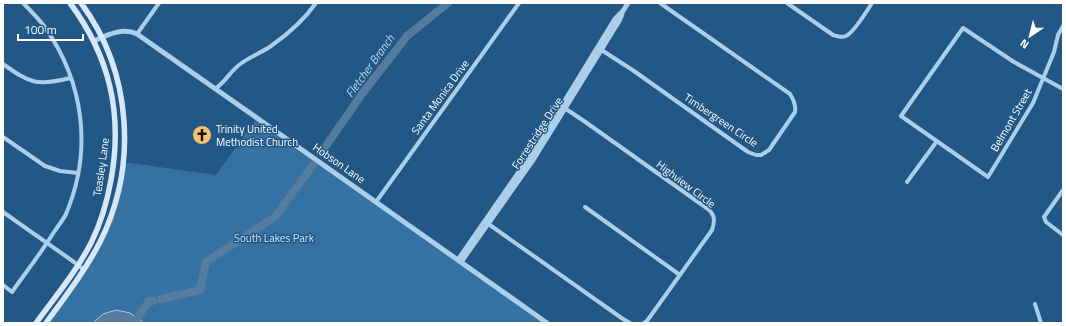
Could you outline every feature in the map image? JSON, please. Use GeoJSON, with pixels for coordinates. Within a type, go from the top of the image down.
{"type":"FeatureCollection","features":[{"type":"Feature","properties":{"kind":"main road","name":"Teasley Lane"},"geometry":{"type":"LineString","coordinates":[[36,323],[78,265],[92,241],[101,221],[106,204],[116,149],[115,117],[112,94],[105,69],[94,41],[70,3]]}},
{"type":"Feature","properties":{"kind":"main road","name":"Teasley Lane"},"geometry":{"type":"LineString","coordinates":[[46,323],[92,258],[110,219],[117,197],[123,167],[125,126],[114,69],[101,37],[81,3]]}},
{"type":"Feature","properties":{"kind":"street"},"geometry":{"type":"LineString","coordinates":[[3,285],[12,292],[65,215],[78,173],[82,146],[78,100],[63,58],[43,25],[23,3]]}},
{"type":"Feature","properties":{"kind":"street"},"geometry":{"type":"LineString","coordinates":[[94,41],[114,33],[127,31],[137,34],[159,3]]}},
{"type":"Feature","properties":{"kind":"street"},"geometry":{"type":"LineString","coordinates":[[215,89],[221,85],[240,64],[271,46],[287,34],[316,3]]}},
{"type":"Feature","properties":{"kind":"street","name":"Santa Monica Drive"},"geometry":{"type":"LineString","coordinates":[[376,202],[519,3]]}},
{"type":"Feature","properties":{"kind":"street","name":"Forrestridge Drive"},"geometry":{"type":"LineString","coordinates":[[459,261],[536,155],[600,48],[619,21],[628,3]]}},
{"type":"Feature","properties":{"kind":"street","name":"Timbergreen Circle"},"geometry":{"type":"LineString","coordinates":[[600,48],[748,152],[761,155],[769,150],[793,115],[796,107],[793,98],[790,94],[660,3]]}},
{"type":"Feature","properties":{"kind":"street"},"geometry":{"type":"LineString","coordinates":[[787,3],[833,35],[842,37],[847,36],[853,31],[872,3]]}},
{"type":"Feature","properties":{"kind":"street","name":"Belmont Street"},"geometry":{"type":"LineString","coordinates":[[937,141],[988,176],[1033,103],[1054,52],[1058,35],[1063,26]]}},
{"type":"Feature","properties":{"kind":"street"},"geometry":{"type":"LineString","coordinates":[[907,182],[937,141],[901,116],[963,28],[1014,62],[1063,89]]}},
{"type":"Feature","properties":{"kind":"street","name":"Hobson Lane"},"geometry":{"type":"LineString","coordinates":[[137,34],[547,323]]}},
{"type":"Feature","properties":{"kind":"street"},"geometry":{"type":"LineString","coordinates":[[3,64],[27,80],[39,83],[71,78]]}},
{"type":"Feature","properties":{"kind":"street","name":"Highview Circle"},"geometry":{"type":"LineString","coordinates":[[564,108],[711,212],[714,216],[712,230],[647,321],[644,323]]}},
{"type":"Feature","properties":{"kind":"street"},"geometry":{"type":"LineString","coordinates":[[3,138],[45,166],[60,171],[78,173]]}},
{"type":"Feature","properties":{"kind":"street"},"geometry":{"type":"LineString","coordinates":[[1063,190],[1044,217],[1046,222],[1063,235]]}},
{"type":"Feature","properties":{"kind":"street"},"geometry":{"type":"LineString","coordinates":[[585,207],[680,275]]}},
{"type":"Feature","properties":{"kind":"street"},"geometry":{"type":"LineString","coordinates":[[3,212],[84,270]]}},
{"type":"Feature","properties":{"kind":"street"},"geometry":{"type":"LineString","coordinates":[[486,222],[630,323]]}},
{"type":"Feature","properties":{"kind":"street"},"geometry":{"type":"LineString","coordinates":[[1035,304],[1041,323]]}},
{"type":"Feature","properties":{"kind":"green space","name":"South Lakes Park"},"geometry":{"type":"Polygon","coordinates":[[[256,119],[543,323],[46,323],[84,270],[104,232],[123,162],[216,175],[256,119]]]}},
{"type":"Feature","properties":{"kind":"shaded area"},"geometry":{"type":"Polygon","coordinates":[[[116,310],[130,313],[144,323],[93,323],[103,314],[116,310]]]}},
{"type":"Feature","properties":{"kind":"waterway","name":"Fletcher Branch"},"geometry":{"type":"LineString","coordinates":[[321,153],[362,94],[407,36],[448,3]]}},
{"type":"Feature","properties":{"kind":"waterway","name":"Fletcher Branch"},"geometry":{"type":"LineString","coordinates":[[161,299],[200,290],[206,262],[275,217],[313,165]]}},
{"type":"Feature","properties":{"kind":"waterway","name":"Fletcher Branch"},"geometry":{"type":"LineString","coordinates":[[132,323],[136,320],[149,301],[153,301]]}},
{"type":"Feature","properties":{"kind":"place","name":"Trinity United Methodist Church"},"geometry":{"type":"Point","coordinates":[202,135]}}]}
